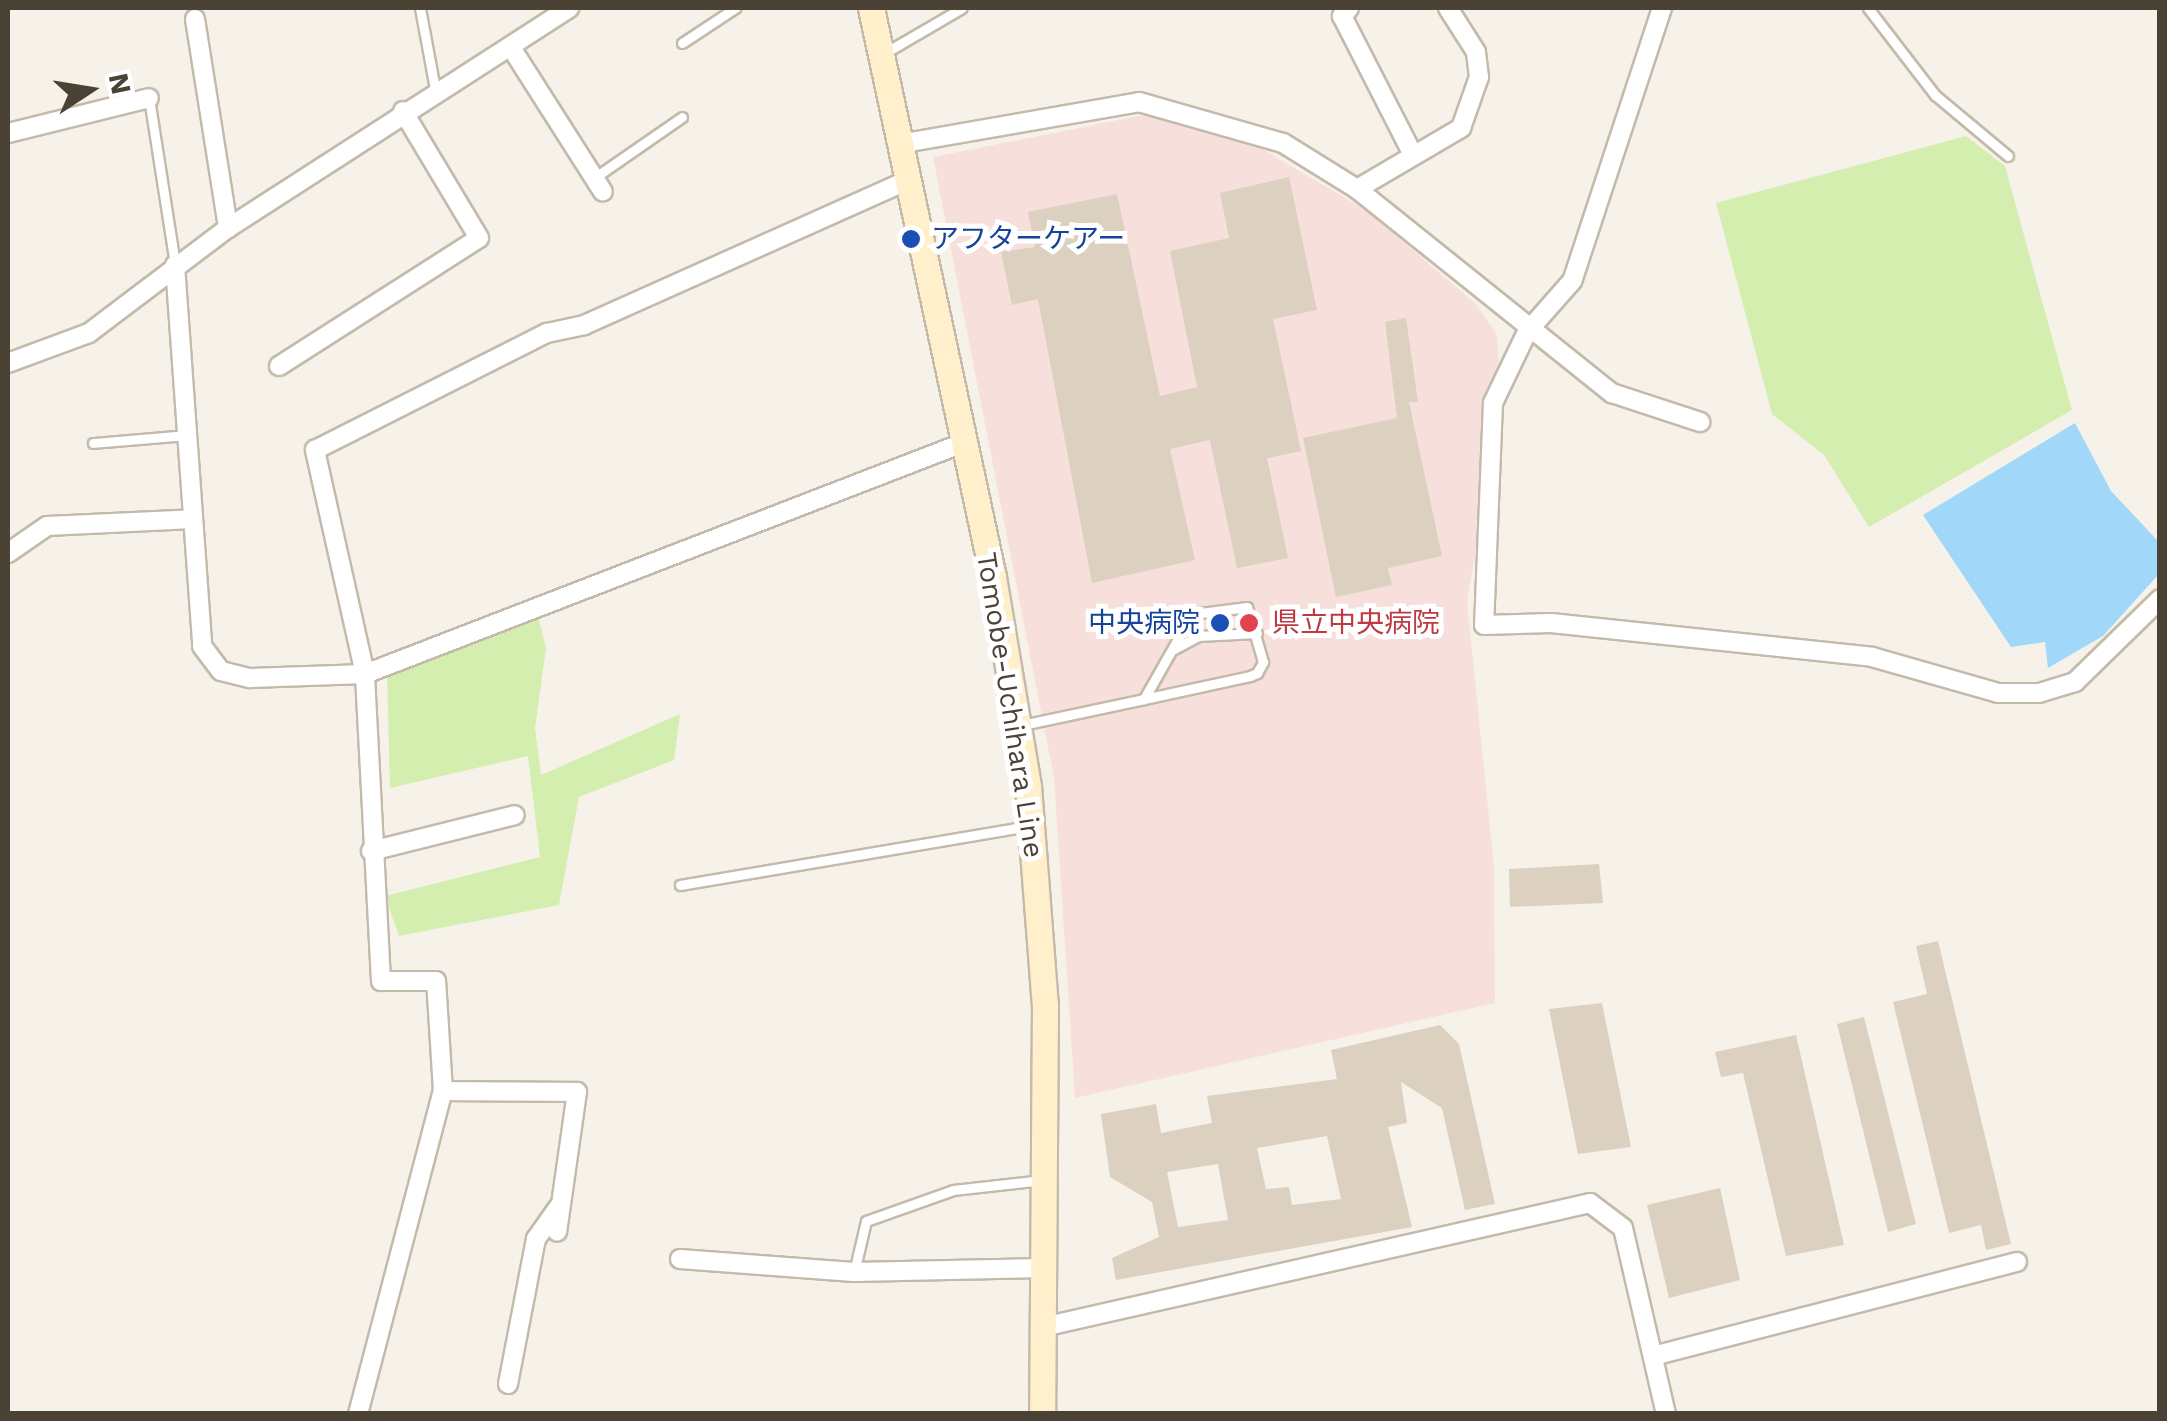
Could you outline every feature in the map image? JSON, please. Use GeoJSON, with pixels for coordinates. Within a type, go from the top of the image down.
{"type":"FeatureCollection","features":[{"type":"Feature","properties":{"kind":"main road","name":"Tomobe-Uchihara Line"},"geometry":{"type":"LineString","coordinates":[[871,8],[1019,725],[1032,826],[1044,1180],[1042,1414]]}},
{"type":"Feature","properties":{"kind":"street"},"geometry":{"type":"LineString","coordinates":[[1349,8],[1342,16],[1413,155]]}},
{"type":"Feature","properties":{"kind":"street"},"geometry":{"type":"LineString","coordinates":[[1357,188],[1462,128],[1480,77],[1476,52],[1448,8]]}},
{"type":"Feature","properties":{"kind":"street"},"geometry":{"type":"LineString","coordinates":[[1662,8],[1572,281],[1527,332],[1494,403],[1484,625],[1551,622],[1872,658],[1998,693],[2039,693],[2075,682],[2160,599]]}},
{"type":"Feature","properties":{"kind":"street"},"geometry":{"type":"LineString","coordinates":[[8,363],[89,333],[228,228],[435,89],[512,49],[560,11]]}},
{"type":"Feature","properties":{"kind":"street"},"geometry":{"type":"LineString","coordinates":[[195,19],[228,228]]}},
{"type":"Feature","properties":{"kind":"street"},"geometry":{"type":"LineString","coordinates":[[512,49],[598,185]]}},
{"type":"Feature","properties":{"kind":"street"},"geometry":{"type":"LineString","coordinates":[[8,134],[150,98]]}},
{"type":"Feature","properties":{"kind":"street"},"geometry":{"type":"LineString","coordinates":[[898,144],[1139,102],[1283,143],[1357,188],[1527,332],[1612,392],[1700,422]]}},
{"type":"Feature","properties":{"kind":"street"},"geometry":{"type":"LineString","coordinates":[[279,366],[479,238],[403,111]]}},
{"type":"Feature","properties":{"kind":"street"},"geometry":{"type":"LineString","coordinates":[[358,1414],[443,1090],[436,981],[381,981],[371,851],[365,674],[315,450],[547,333],[906,182]]}},
{"type":"Feature","properties":{"kind":"street"},"geometry":{"type":"LineString","coordinates":[[175,265],[202,646],[221,671],[365,674],[963,443]]}},
{"type":"Feature","properties":{"kind":"street"},"geometry":{"type":"LineString","coordinates":[[8,553],[47,526],[193,518]]}},
{"type":"Feature","properties":{"kind":"street"},"geometry":{"type":"LineString","coordinates":[[371,851],[514,815]]}},
{"type":"Feature","properties":{"kind":"street"},"geometry":{"type":"LineString","coordinates":[[443,1090],[577,1092],[557,1232]]}},
{"type":"Feature","properties":{"kind":"street"},"geometry":{"type":"LineString","coordinates":[[508,1384],[536,1239],[562,1202]]}},
{"type":"Feature","properties":{"kind":"street"},"geometry":{"type":"LineString","coordinates":[[1043,1327],[1590,1203],[1623,1228],[1666,1414]]}},
{"type":"Feature","properties":{"kind":"street"},"geometry":{"type":"LineString","coordinates":[[680,1258],[854,1272],[1044,1268]]}},
{"type":"Feature","properties":{"kind":"street"},"geometry":{"type":"LineString","coordinates":[[1653,1356],[2017,1262]]}},
{"type":"Feature","properties":{"kind":"lane"},"geometry":{"type":"LineString","coordinates":[[420,8],[435,89]]}},
{"type":"Feature","properties":{"kind":"lane"},"geometry":{"type":"LineString","coordinates":[[682,43],[735,8]]}},
{"type":"Feature","properties":{"kind":"lane"},"geometry":{"type":"LineString","coordinates":[[881,56],[962,8]]}},
{"type":"Feature","properties":{"kind":"lane"},"geometry":{"type":"LineString","coordinates":[[1868,8],[1934,95],[2008,156]]}},
{"type":"Feature","properties":{"kind":"lane"},"geometry":{"type":"LineString","coordinates":[[150,98],[175,265]]}},
{"type":"Feature","properties":{"kind":"lane"},"geometry":{"type":"LineString","coordinates":[[598,185],[682,117]]}},
{"type":"Feature","properties":{"kind":"lane"},"geometry":{"type":"LineString","coordinates":[[93,443],[189,435]]}},
{"type":"Feature","properties":{"kind":"lane"},"geometry":{"type":"LineString","coordinates":[[1019,725],[1144,699],[1256,673],[1257,632],[1240,604],[1192,614],[1144,699]]}},
{"type":"Feature","properties":{"kind":"lane"},"geometry":{"type":"LineString","coordinates":[[1172,650],[1198,636],[1257,632]]}},
{"type":"Feature","properties":{"kind":"lane"},"geometry":{"type":"LineString","coordinates":[[680,885],[1032,826]]}},
{"type":"Feature","properties":{"kind":"lane"},"geometry":{"type":"LineString","coordinates":[[854,1272],[866,1221],[953,1190],[1044,1180]]}},
{"type":"Feature","properties":{"kind":"shaded area","name":"県立中央病院"},"geometry":{"type":"Polygon","coordinates":[[[1143,115],[1245,139],[1366,210],[1476,304],[1497,335],[1501,398],[1467,602],[1494,866],[1495,1003],[1075,1098],[1054,778],[933,157],[1143,115]]]}},
{"type":"Feature","properties":{"kind":"green space"},"geometry":{"type":"Polygon","coordinates":[[[1966,136],[2005,166],[2072,410],[1869,527],[1824,455],[1772,414],[1716,203],[1966,136]]]}},
{"type":"Feature","properties":{"kind":"green space"},"geometry":{"type":"Polygon","coordinates":[[[538,616],[546,648],[535,728],[541,775],[680,714],[674,760],[579,797],[559,905],[399,936],[385,896],[540,857],[528,756],[390,788],[387,674],[538,616]]]}},
{"type":"Feature","properties":{"kind":"water"},"geometry":{"type":"Polygon","coordinates":[[[2075,423],[2111,491],[2159,542],[2159,574],[2103,636],[2048,668],[2045,642],[2011,647],[1923,515],[2075,423]]]}},
{"type":"Feature","properties":{"kind":"building"},"geometry":{"type":"Polygon","coordinates":[[[1289,177],[1317,310],[1273,319],[1301,451],[1267,458],[1288,558],[1237,568],[1210,440],[1170,449],[1195,560],[1092,583],[1038,299],[1012,305],[1001,252],[1035,247],[1028,212],[1117,194],[1160,396],[1197,387],[1170,251],[1229,238],[1220,193],[1289,177]]]}},
{"type":"Feature","properties":{"kind":"building"},"geometry":{"type":"Polygon","coordinates":[[[1406,318],[1418,402],[1409,402],[1442,556],[1388,568],[1392,585],[1336,597],[1303,438],[1397,418],[1385,322],[1406,318]]]}},
{"type":"Feature","properties":{"kind":"building"},"geometry":{"type":"Polygon","coordinates":[[[1599,864],[1603,903],[1510,907],[1509,869],[1599,864]]]}},
{"type":"Feature","properties":{"kind":"building"},"geometry":{"type":"Polygon","coordinates":[[[1938,941],[2011,1244],[1986,1250],[1981,1225],[1949,1233],[1893,1002],[1927,994],[1916,946],[1938,941]]]}},
{"type":"Feature","properties":{"kind":"building"},"geometry":{"type":"Polygon","coordinates":[[[1602,1003],[1631,1147],[1578,1154],[1549,1009],[1602,1003]]]}},
{"type":"Feature","properties":{"kind":"building"},"geometry":{"type":"Polygon","coordinates":[[[1864,1017],[1916,1224],[1888,1232],[1837,1024],[1864,1017]]]}},
{"type":"Feature","properties":{"kind":"building"},"geometry":{"type":"Polygon","coordinates":[[[1440,1025],[1459,1044],[1495,1204],[1465,1210],[1442,1108],[1401,1082],[1407,1123],[1388,1127],[1412,1227],[1116,1280],[1112,1258],[1159,1237],[1152,1202],[1110,1177],[1101,1114],[1156,1104],[1161,1133],[1212,1123],[1207,1096],[1337,1079],[1331,1050],[1440,1025]],[[1327,1136],[1257,1148],[1266,1189],[1289,1187],[1292,1205],[1341,1199],[1327,1136]],[[1218,1164],[1167,1172],[1178,1227],[1228,1220],[1218,1164]]]}},
{"type":"Feature","properties":{"kind":"building"},"geometry":{"type":"Polygon","coordinates":[[[1796,1035],[1844,1245],[1786,1256],[1743,1073],[1721,1077],[1715,1052],[1796,1035]]]}},
{"type":"Feature","properties":{"kind":"building"},"geometry":{"type":"Polygon","coordinates":[[[1720,1188],[1740,1280],[1669,1298],[1647,1205],[1720,1188]]]}},
{"type":"Feature","properties":{"kind":"place","name":"アフターケアー"},"geometry":{"type":"Point","coordinates":[911,239]}},
{"type":"Feature","properties":{"kind":"place","name":"中央病院"},"geometry":{"type":"Point","coordinates":[1220,623]}},
{"type":"Feature","properties":{"kind":"place","name":"県立中央病院"},"geometry":{"type":"Point","coordinates":[1249,623]}}]}
